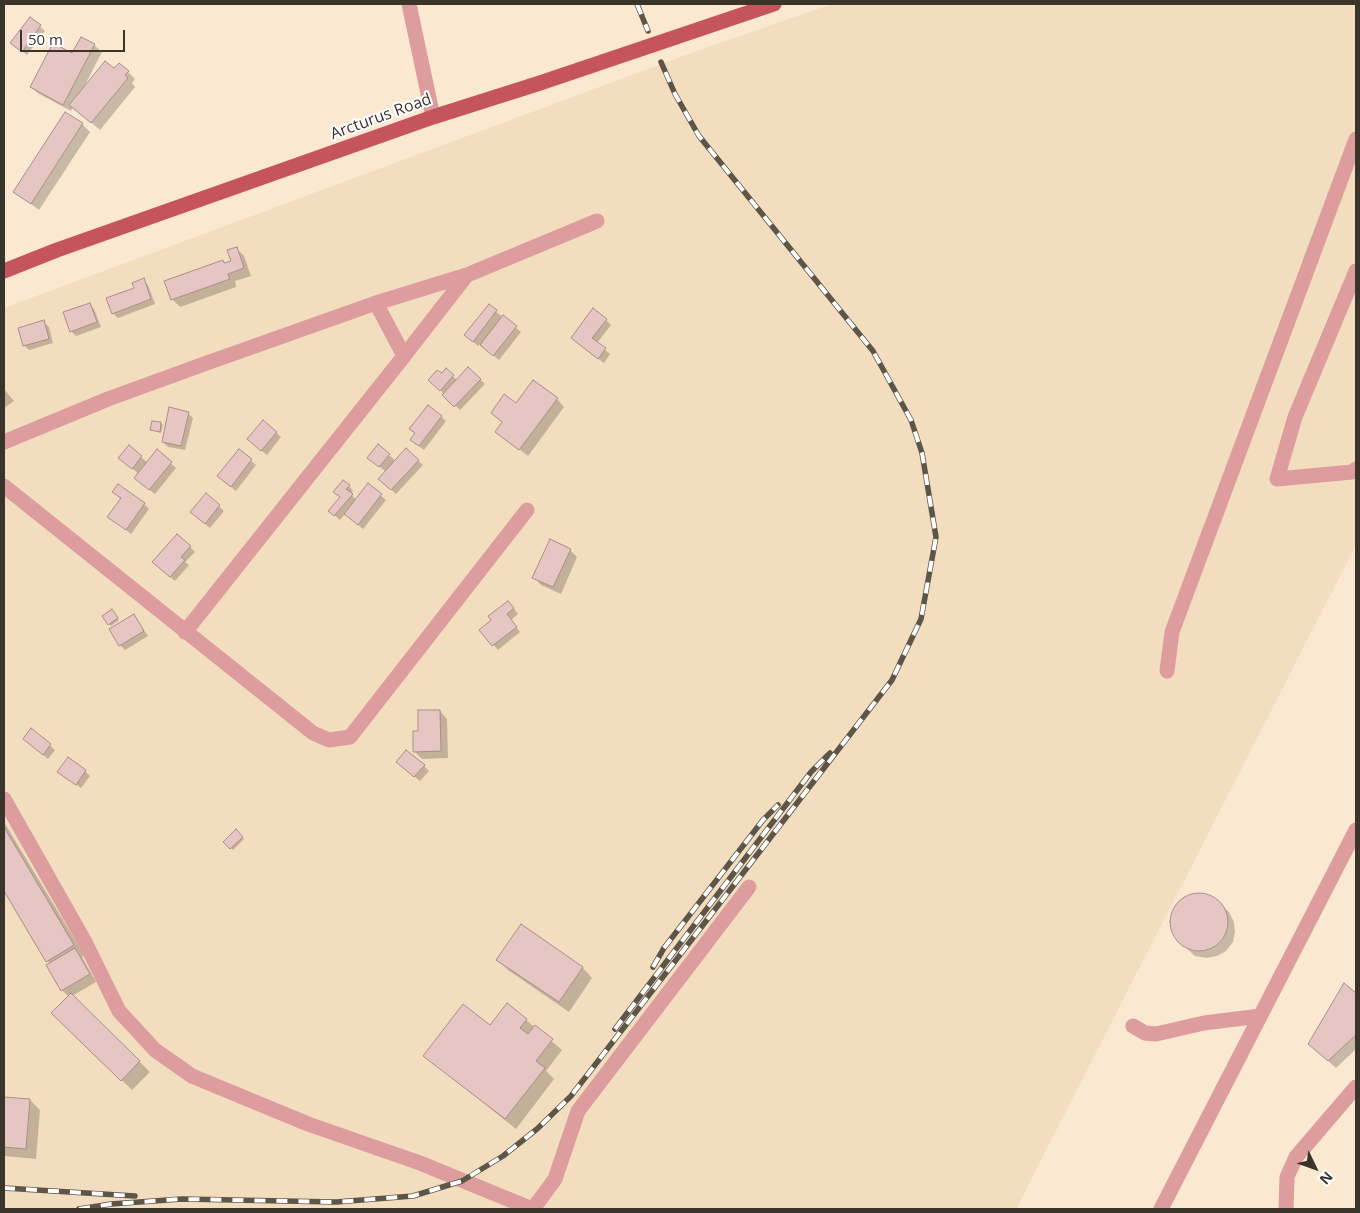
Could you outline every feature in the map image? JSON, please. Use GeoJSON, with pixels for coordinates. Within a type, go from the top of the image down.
{"type":"FeatureCollection","features":[{"type":"Feature","properties":{"kind":"main road","name":"Arcturus Road"},"geometry":{"type":"LineString","coordinates":[[4,271],[65,247],[433,117],[774,4]]}},
{"type":"Feature","properties":{"kind":"street"},"geometry":{"type":"LineString","coordinates":[[409,4],[433,117]]}},
{"type":"Feature","properties":{"kind":"street"},"geometry":{"type":"LineString","coordinates":[[1167,671],[1172,632],[1356,139]]}},
{"type":"Feature","properties":{"kind":"street"},"geometry":{"type":"LineString","coordinates":[[4,442],[108,399],[376,303],[467,275],[597,221]]}},
{"type":"Feature","properties":{"kind":"street"},"geometry":{"type":"LineString","coordinates":[[1356,272],[1296,417],[1277,480],[1352,472],[1356,469]]}},
{"type":"Feature","properties":{"kind":"street"},"geometry":{"type":"LineString","coordinates":[[185,632],[467,275]]}},
{"type":"Feature","properties":{"kind":"street"},"geometry":{"type":"LineString","coordinates":[[376,303],[404,356]]}},
{"type":"Feature","properties":{"kind":"street"},"geometry":{"type":"LineString","coordinates":[[4,486],[313,733],[329,740],[350,736],[527,510]]}},
{"type":"Feature","properties":{"kind":"street"},"geometry":{"type":"LineString","coordinates":[[4,799],[86,942],[119,1011],[155,1050],[201,1079],[308,1124],[420,1163],[532,1209],[555,1179],[578,1111],[749,888]]}},
{"type":"Feature","properties":{"kind":"street"},"geometry":{"type":"LineString","coordinates":[[1161,1209],[1356,830]]}},
{"type":"Feature","properties":{"kind":"street"},"geometry":{"type":"LineString","coordinates":[[1133,1026],[1145,1033],[1156,1034],[1204,1023],[1260,1016]]}},
{"type":"Feature","properties":{"kind":"street"},"geometry":{"type":"LineString","coordinates":[[1286,1209],[1286,1177],[1296,1157],[1356,1087]]}},
{"type":"Feature","properties":{"kind":"shaded area"},"geometry":{"type":"Polygon","coordinates":[[[832,4],[1356,4],[1356,545],[1016,1209],[4,1209],[4,308],[691,53],[832,4]]]}},
{"type":"Feature","properties":{"kind":"building"},"geometry":{"type":"Polygon","coordinates":[[[30,17],[41,25],[22,52],[10,43],[30,17]]]}},
{"type":"Feature","properties":{"kind":"building"},"geometry":{"type":"Polygon","coordinates":[[[81,37],[95,44],[63,105],[30,87],[53,43],[72,53],[81,37]]]}},
{"type":"Feature","properties":{"kind":"building"},"geometry":{"type":"Polygon","coordinates":[[[105,61],[114,68],[119,63],[129,71],[125,75],[128,78],[91,123],[69,105],[105,61]]]}},
{"type":"Feature","properties":{"kind":"building"},"geometry":{"type":"Polygon","coordinates":[[[65,112],[83,123],[31,204],[13,192],[65,112]]]}},
{"type":"Feature","properties":{"kind":"building"},"geometry":{"type":"Polygon","coordinates":[[[237,247],[244,268],[228,274],[230,279],[171,300],[164,281],[223,260],[224,263],[231,261],[227,250],[237,247]]]}},
{"type":"Feature","properties":{"kind":"building"},"geometry":{"type":"Polygon","coordinates":[[[144,278],[151,299],[112,314],[106,298],[134,288],[132,283],[144,278]]]}},
{"type":"Feature","properties":{"kind":"building"},"geometry":{"type":"Polygon","coordinates":[[[90,303],[97,322],[70,332],[63,312],[90,303]]]}},
{"type":"Feature","properties":{"kind":"building"},"geometry":{"type":"Polygon","coordinates":[[[489,304],[497,310],[473,342],[464,335],[489,304]]]}},
{"type":"Feature","properties":{"kind":"building"},"geometry":{"type":"Polygon","coordinates":[[[593,308],[607,319],[592,338],[606,348],[598,359],[571,338],[593,308]]]}},
{"type":"Feature","properties":{"kind":"building"},"geometry":{"type":"Polygon","coordinates":[[[503,315],[517,326],[493,356],[480,345],[503,315]]]}},
{"type":"Feature","properties":{"kind":"building"},"geometry":{"type":"Polygon","coordinates":[[[44,320],[49,339],[23,346],[18,328],[44,320]]]}},
{"type":"Feature","properties":{"kind":"building"},"geometry":{"type":"Polygon","coordinates":[[[468,367],[481,379],[454,407],[442,395],[468,367]]]}},
{"type":"Feature","properties":{"kind":"building"},"geometry":{"type":"Polygon","coordinates":[[[446,368],[454,375],[440,391],[428,380],[437,370],[442,373],[446,368]]]}},
{"type":"Feature","properties":{"kind":"building"},"geometry":{"type":"Polygon","coordinates":[[[533,380],[558,398],[519,450],[495,432],[502,422],[491,413],[504,394],[516,403],[533,380]]]}},
{"type":"Feature","properties":{"kind":"building"},"geometry":{"type":"Polygon","coordinates":[[[428,405],[442,416],[419,446],[410,440],[415,433],[409,429],[428,405]]]}},
{"type":"Feature","properties":{"kind":"building"},"geometry":{"type":"Polygon","coordinates":[[[169,407],[189,412],[181,446],[162,442],[169,407]]]}},
{"type":"Feature","properties":{"kind":"building"},"geometry":{"type":"Polygon","coordinates":[[[263,420],[277,432],[261,451],[247,439],[263,420]]]}},
{"type":"Feature","properties":{"kind":"building"},"geometry":{"type":"Polygon","coordinates":[[[152,421],[161,422],[160,432],[150,430],[152,421]]]}},
{"type":"Feature","properties":{"kind":"building"},"geometry":{"type":"Polygon","coordinates":[[[378,444],[390,454],[379,467],[367,458],[378,444]]]}},
{"type":"Feature","properties":{"kind":"building"},"geometry":{"type":"Polygon","coordinates":[[[129,445],[142,456],[132,469],[118,458],[129,445]]]}},
{"type":"Feature","properties":{"kind":"building"},"geometry":{"type":"Polygon","coordinates":[[[406,448],[419,460],[391,490],[378,479],[406,448]]]}},
{"type":"Feature","properties":{"kind":"building"},"geometry":{"type":"Polygon","coordinates":[[[157,449],[172,462],[149,490],[134,478],[157,449]]]}},
{"type":"Feature","properties":{"kind":"building"},"geometry":{"type":"Polygon","coordinates":[[[239,449],[252,459],[231,487],[217,476],[239,449]]]}},
{"type":"Feature","properties":{"kind":"building"},"geometry":{"type":"Polygon","coordinates":[[[343,480],[350,485],[346,489],[353,494],[334,516],[328,511],[340,497],[333,492],[343,480]]]}},
{"type":"Feature","properties":{"kind":"building"},"geometry":{"type":"Polygon","coordinates":[[[368,483],[382,494],[358,525],[344,514],[368,483]]]}},
{"type":"Feature","properties":{"kind":"building"},"geometry":{"type":"Polygon","coordinates":[[[118,484],[145,503],[126,530],[107,517],[121,498],[112,492],[118,484]]]}},
{"type":"Feature","properties":{"kind":"building"},"geometry":{"type":"Polygon","coordinates":[[[206,493],[220,505],[205,524],[190,512],[206,493]]]}},
{"type":"Feature","properties":{"kind":"building"},"geometry":{"type":"Polygon","coordinates":[[[177,534],[191,546],[181,557],[185,560],[170,577],[152,562],[177,534]]]}},
{"type":"Feature","properties":{"kind":"building"},"geometry":{"type":"Polygon","coordinates":[[[550,539],[571,549],[553,587],[532,578],[550,539]]]}},
{"type":"Feature","properties":{"kind":"building"},"geometry":{"type":"Polygon","coordinates":[[[508,601],[514,608],[507,614],[517,627],[492,646],[479,630],[491,620],[488,616],[508,601]]]}},
{"type":"Feature","properties":{"kind":"building"},"geometry":{"type":"Polygon","coordinates":[[[112,609],[118,618],[108,625],[102,616],[112,609]]]}},
{"type":"Feature","properties":{"kind":"building"},"geometry":{"type":"Polygon","coordinates":[[[134,614],[144,631],[119,646],[109,629],[134,614]]]}},
{"type":"Feature","properties":{"kind":"building"},"geometry":{"type":"Polygon","coordinates":[[[418,710],[440,710],[441,751],[413,752],[413,731],[418,731],[418,710]]]}},
{"type":"Feature","properties":{"kind":"building"},"geometry":{"type":"Polygon","coordinates":[[[31,728],[51,744],[43,755],[23,739],[31,728]]]}},
{"type":"Feature","properties":{"kind":"building"},"geometry":{"type":"Polygon","coordinates":[[[406,750],[425,765],[414,777],[396,762],[406,750]]]}},
{"type":"Feature","properties":{"kind":"building"},"geometry":{"type":"Polygon","coordinates":[[[68,757],[86,770],[76,785],[57,772],[68,757]]]}},
{"type":"Feature","properties":{"kind":"building"},"geometry":{"type":"Polygon","coordinates":[[[4,827],[74,945],[46,962],[4,891],[4,827]]]}},
{"type":"Feature","properties":{"kind":"building"},"geometry":{"type":"Polygon","coordinates":[[[236,829],[243,837],[230,849],[223,842],[236,829]]]}},
{"type":"Feature","properties":{"kind":"building"},"geometry":{"type":"Polygon","coordinates":[[[1193,893],[1205,893],[1220,901],[1228,916],[1228,928],[1220,943],[1205,951],[1193,951],[1178,943],[1170,928],[1170,916],[1178,901],[1193,893]]]}},
{"type":"Feature","properties":{"kind":"building"},"geometry":{"type":"Polygon","coordinates":[[[521,924],[583,967],[559,1002],[496,960],[521,924]]]}},
{"type":"Feature","properties":{"kind":"building"},"geometry":{"type":"Polygon","coordinates":[[[75,948],[90,974],[61,991],[46,965],[75,948]]]}},
{"type":"Feature","properties":{"kind":"building"},"geometry":{"type":"Polygon","coordinates":[[[1344,983],[1356,993],[1356,1035],[1328,1061],[1308,1044],[1344,983]]]}},
{"type":"Feature","properties":{"kind":"building"},"geometry":{"type":"Polygon","coordinates":[[[71,993],[140,1061],[121,1081],[51,1013],[71,993]]]}},
{"type":"Feature","properties":{"kind":"building"},"geometry":{"type":"Polygon","coordinates":[[[507,1003],[527,1019],[520,1028],[528,1034],[535,1025],[553,1039],[536,1061],[545,1068],[505,1119],[423,1056],[463,1004],[490,1025],[507,1003]]]}},
{"type":"Feature","properties":{"kind":"building"},"geometry":{"type":"Polygon","coordinates":[[[4,1097],[30,1099],[26,1149],[4,1147],[4,1097]]]}},
{"type":"Feature","properties":{"kind":"railway"},"geometry":{"type":"LineString","coordinates":[[637,4],[648,31]]}},
{"type":"Feature","properties":{"kind":"railway"},"geometry":{"type":"LineString","coordinates":[[79,1209],[111,1204],[182,1199],[336,1202],[413,1196],[462,1181],[503,1156],[537,1129],[571,1096],[892,680],[921,619],[936,537],[922,453],[911,420],[873,351],[699,136],[675,94],[661,62]]}},
{"type":"Feature","properties":{"kind":"railway"},"geometry":{"type":"LineString","coordinates":[[615,1029],[811,772],[830,753]]}},
{"type":"Feature","properties":{"kind":"railway"},"geometry":{"type":"LineString","coordinates":[[653,967],[664,948],[763,820],[778,805]]}},
{"type":"Feature","properties":{"kind":"railway"},"geometry":{"type":"LineString","coordinates":[[4,1188],[135,1196]]}}]}
